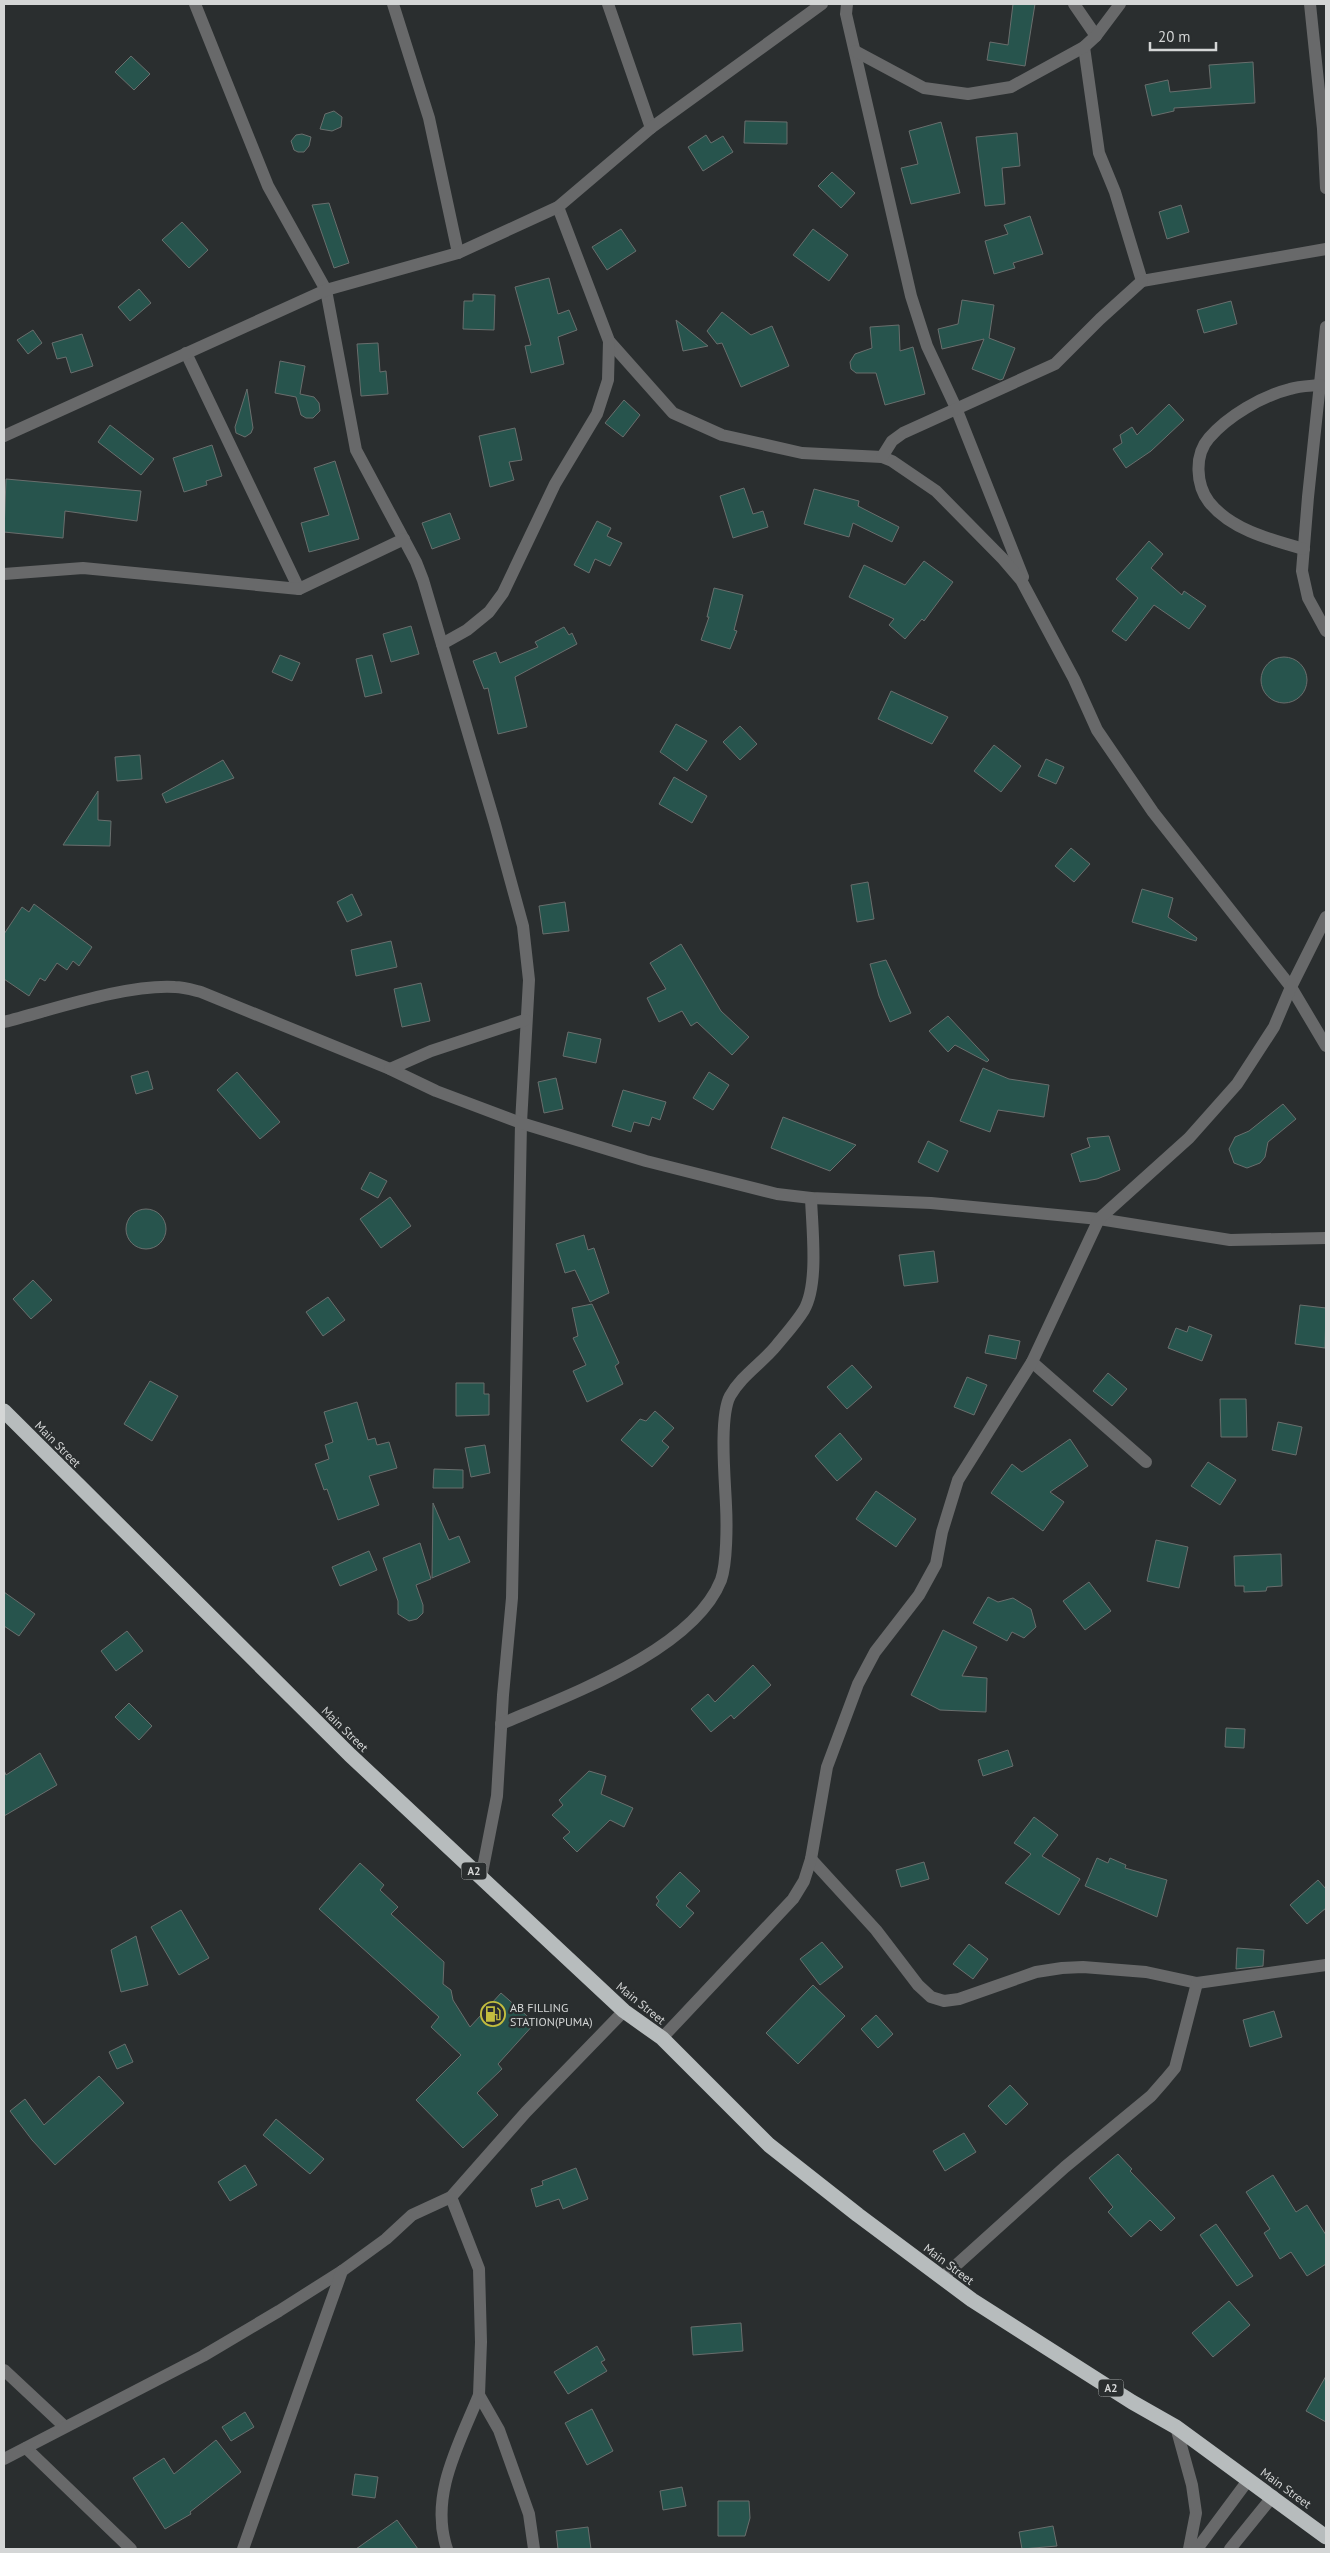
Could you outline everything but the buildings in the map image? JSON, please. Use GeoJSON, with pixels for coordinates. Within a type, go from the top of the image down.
{"type":"FeatureCollection","features":[{"type":"Feature","properties":{"kind":"highway","name":"Main Street"},"geometry":{"type":"LineString","coordinates":[[4,1411],[350,1755],[624,2011],[662,2038],[769,2145],[858,2216],[944,2277],[972,2300],[1132,2402],[1176,2427],[1273,2496],[1326,2537]]}},
{"type":"Feature","properties":{"kind":"street"},"geometry":{"type":"LineString","coordinates":[[195,4],[268,186],[326,290],[356,450],[404,539],[423,580],[523,926],[529,980],[525,1020],[526,1062],[521,1123],[512,1598],[497,1796],[481,1878]]}},
{"type":"Feature","properties":{"kind":"street"},"geometry":{"type":"LineString","coordinates":[[393,4],[429,118],[458,253]]}},
{"type":"Feature","properties":{"kind":"street"},"geometry":{"type":"LineString","coordinates":[[608,4],[651,128]]}},
{"type":"Feature","properties":{"kind":"street"},"geometry":{"type":"LineString","coordinates":[[4,436],[326,290],[458,253],[558,206],[651,128],[822,4]]}},
{"type":"Feature","properties":{"kind":"street"},"geometry":{"type":"LineString","coordinates":[[847,4],[846,14],[911,296],[927,346],[956,408],[1031,596],[1097,730],[1153,812],[1291,987],[1326,1046]]}},
{"type":"Feature","properties":{"kind":"street"},"geometry":{"type":"LineString","coordinates":[[1074,4],[1096,36]]}},
{"type":"Feature","properties":{"kind":"street"},"geometry":{"type":"LineString","coordinates":[[855,51],[924,88],[968,94],[1011,87],[1084,47],[1096,36],[1120,4]]}},
{"type":"Feature","properties":{"kind":"street"},"geometry":{"type":"LineString","coordinates":[[1310,4],[1323,129],[1326,188]]}},
{"type":"Feature","properties":{"kind":"street"},"geometry":{"type":"LineString","coordinates":[[1084,47],[1099,152],[1115,192],[1142,281]]}},
{"type":"Feature","properties":{"kind":"street"},"geometry":{"type":"LineString","coordinates":[[558,206],[609,341],[673,413],[722,435],[802,453],[882,457],[892,461],[936,491],[1003,559],[1031,596]]}},
{"type":"Feature","properties":{"kind":"street"},"geometry":{"type":"LineString","coordinates":[[882,457],[892,440],[903,433],[1055,364],[1142,281],[1326,249]]}},
{"type":"Feature","properties":{"kind":"street"},"geometry":{"type":"LineString","coordinates":[[1326,327],[1304,549],[1304,586],[1326,631]]}},
{"type":"Feature","properties":{"kind":"street"},"geometry":{"type":"LineString","coordinates":[[442,644],[467,630],[489,612],[503,593],[555,484],[597,414],[608,380],[609,341]]}},
{"type":"Feature","properties":{"kind":"street"},"geometry":{"type":"LineString","coordinates":[[186,353],[299,589]]}},
{"type":"Feature","properties":{"kind":"street"},"geometry":{"type":"LineString","coordinates":[[1304,549],[1269,539],[1232,522],[1209,502],[1199,481],[1199,460],[1208,439],[1229,420],[1261,400],[1290,388],[1320,385]]}},
{"type":"Feature","properties":{"kind":"street"},"geometry":{"type":"LineString","coordinates":[[4,574],[83,568],[299,589],[404,539]]}},
{"type":"Feature","properties":{"kind":"street"},"geometry":{"type":"LineString","coordinates":[[662,2038],[793,1899],[804,1881],[810,1859],[827,1767],[858,1684],[875,1652],[919,1595],[936,1564],[942,1532],[958,1480],[1032,1362],[1099,1218],[1189,1138],[1237,1084],[1274,1027],[1291,987],[1326,916]]}},
{"type":"Feature","properties":{"kind":"street"},"geometry":{"type":"LineString","coordinates":[[4,1022],[99,998],[139,990],[174,987],[201,992],[390,1069],[436,1091],[521,1123],[664,1165],[777,1194],[812,1198],[930,1203],[1099,1218],[1230,1240],[1326,1238]]}},
{"type":"Feature","properties":{"kind":"street"},"geometry":{"type":"LineString","coordinates":[[390,1069],[431,1052],[525,1020]]}},
{"type":"Feature","properties":{"kind":"street"},"geometry":{"type":"LineString","coordinates":[[501,1724],[618,1672],[674,1637],[695,1617],[712,1595],[721,1579],[728,1531],[724,1442],[729,1397],[745,1377],[776,1347],[804,1309],[811,1283],[812,1198]]}},
{"type":"Feature","properties":{"kind":"street"},"geometry":{"type":"LineString","coordinates":[[1032,1362],[1146,1462]]}},
{"type":"Feature","properties":{"kind":"street"},"geometry":{"type":"LineString","coordinates":[[810,1859],[876,1930],[918,1985],[931,1997],[944,2001],[959,1999],[1036,1972],[1062,1968],[1083,1967],[1146,1972],[1197,1983],[1326,1965]]}},
{"type":"Feature","properties":{"kind":"street"},"geometry":{"type":"LineString","coordinates":[[944,2277],[1065,2167],[1151,2096],[1166,2080],[1175,2068],[1197,1983]]}},
{"type":"Feature","properties":{"kind":"street"},"geometry":{"type":"LineString","coordinates":[[4,2459],[64,2426],[203,2356],[316,2289],[386,2239],[412,2214],[451,2197],[526,2112],[624,2011]]}},
{"type":"Feature","properties":{"kind":"street"},"geometry":{"type":"LineString","coordinates":[[447,2549],[442,2534],[445,2477],[479,2396],[481,2342],[479,2269],[451,2197]]}},
{"type":"Feature","properties":{"kind":"street"},"geometry":{"type":"LineString","coordinates":[[243,2549],[342,2271]]}},
{"type":"Feature","properties":{"kind":"street"},"geometry":{"type":"LineString","coordinates":[[4,2370],[64,2426]]}},
{"type":"Feature","properties":{"kind":"street"},"geometry":{"type":"LineString","coordinates":[[479,2396],[499,2430],[528,2514],[534,2549]]}},
{"type":"Feature","properties":{"kind":"street"},"geometry":{"type":"LineString","coordinates":[[1176,2427],[1192,2485],[1196,2513],[1189,2549]]}},
{"type":"Feature","properties":{"kind":"street"},"geometry":{"type":"LineString","coordinates":[[26,2448],[131,2549]]}},
{"type":"Feature","properties":{"kind":"street"},"geometry":{"type":"LineString","coordinates":[[1197,2549],[1249,2479]]}},
{"type":"Feature","properties":{"kind":"street"},"geometry":{"type":"LineString","coordinates":[[1230,2549],[1273,2496]]}},
{"type":"Feature","properties":{"kind":"place","name":"AB FILLING STATION(PUMA)"},"geometry":{"type":"Point","coordinates":[493,2014]}}]}
